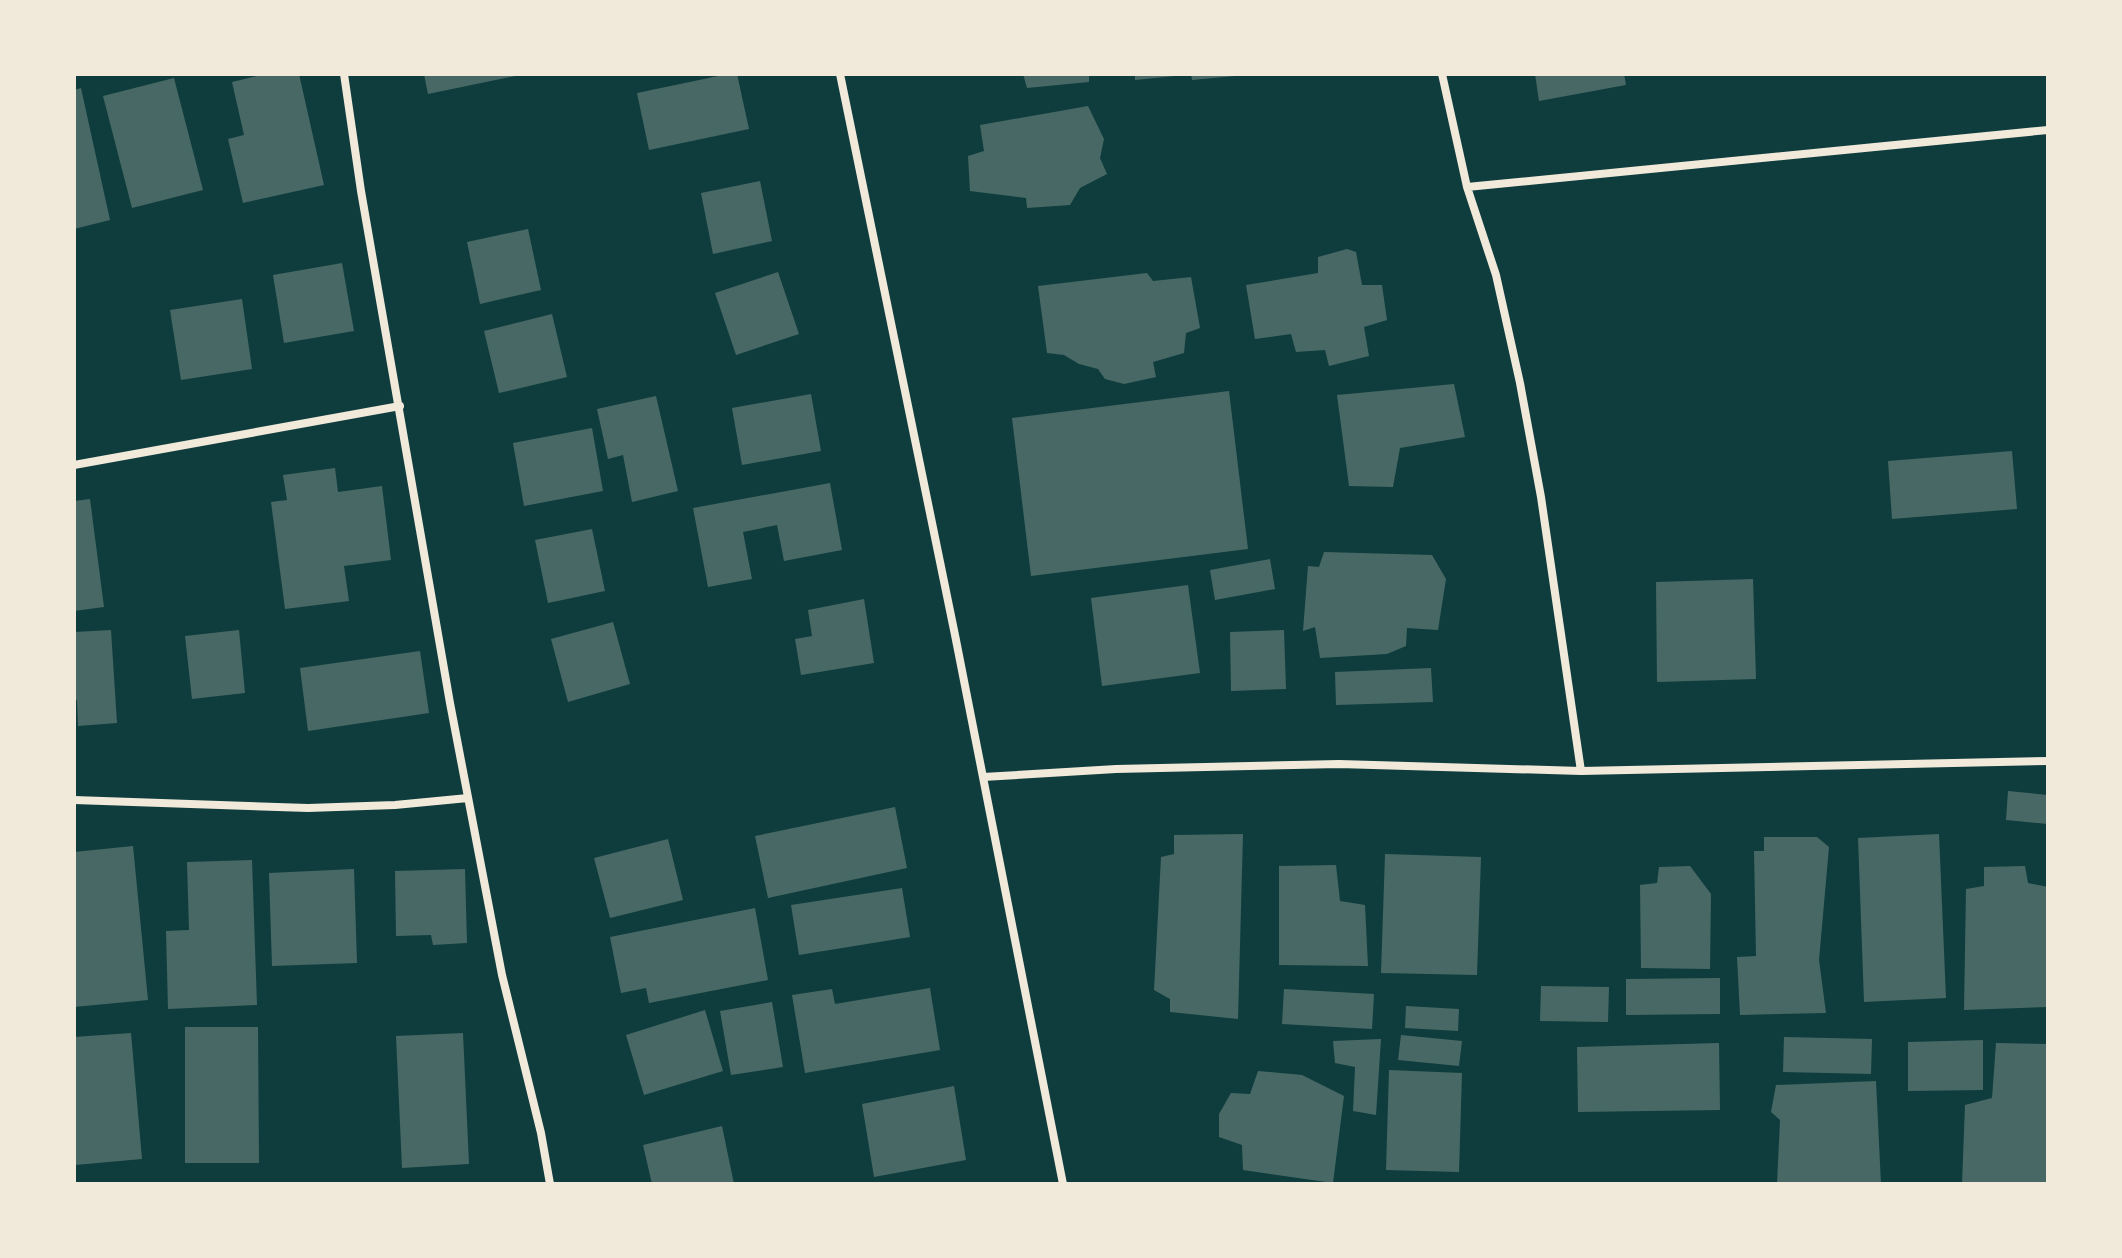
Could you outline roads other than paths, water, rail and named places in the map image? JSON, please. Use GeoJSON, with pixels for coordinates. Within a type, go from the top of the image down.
{"type":"FeatureCollection","features":[{"type":"Feature","properties":{"kind":"street"},"geometry":{"type":"LineString","coordinates":[[344,74],[361,191],[468,798],[502,975],[541,1133],[550,1184]]}},
{"type":"Feature","properties":{"kind":"street"},"geometry":{"type":"LineString","coordinates":[[840,74],[1063,1184]]}},
{"type":"Feature","properties":{"kind":"street"},"geometry":{"type":"LineString","coordinates":[[1442,74],[1467,187],[1496,275],[1520,383],[1541,497],[1581,771]]}},
{"type":"Feature","properties":{"kind":"street"},"geometry":{"type":"LineString","coordinates":[[1467,187],[2048,130]]}},
{"type":"Feature","properties":{"kind":"street"},"geometry":{"type":"LineString","coordinates":[[74,465],[400,406]]}},
{"type":"Feature","properties":{"kind":"street"},"geometry":{"type":"LineString","coordinates":[[983,777],[1116,769],[1339,764],[1581,771],[2048,761]]}},
{"type":"Feature","properties":{"kind":"street"},"geometry":{"type":"LineString","coordinates":[[74,800],[308,808],[395,805],[468,798]]}}]}
